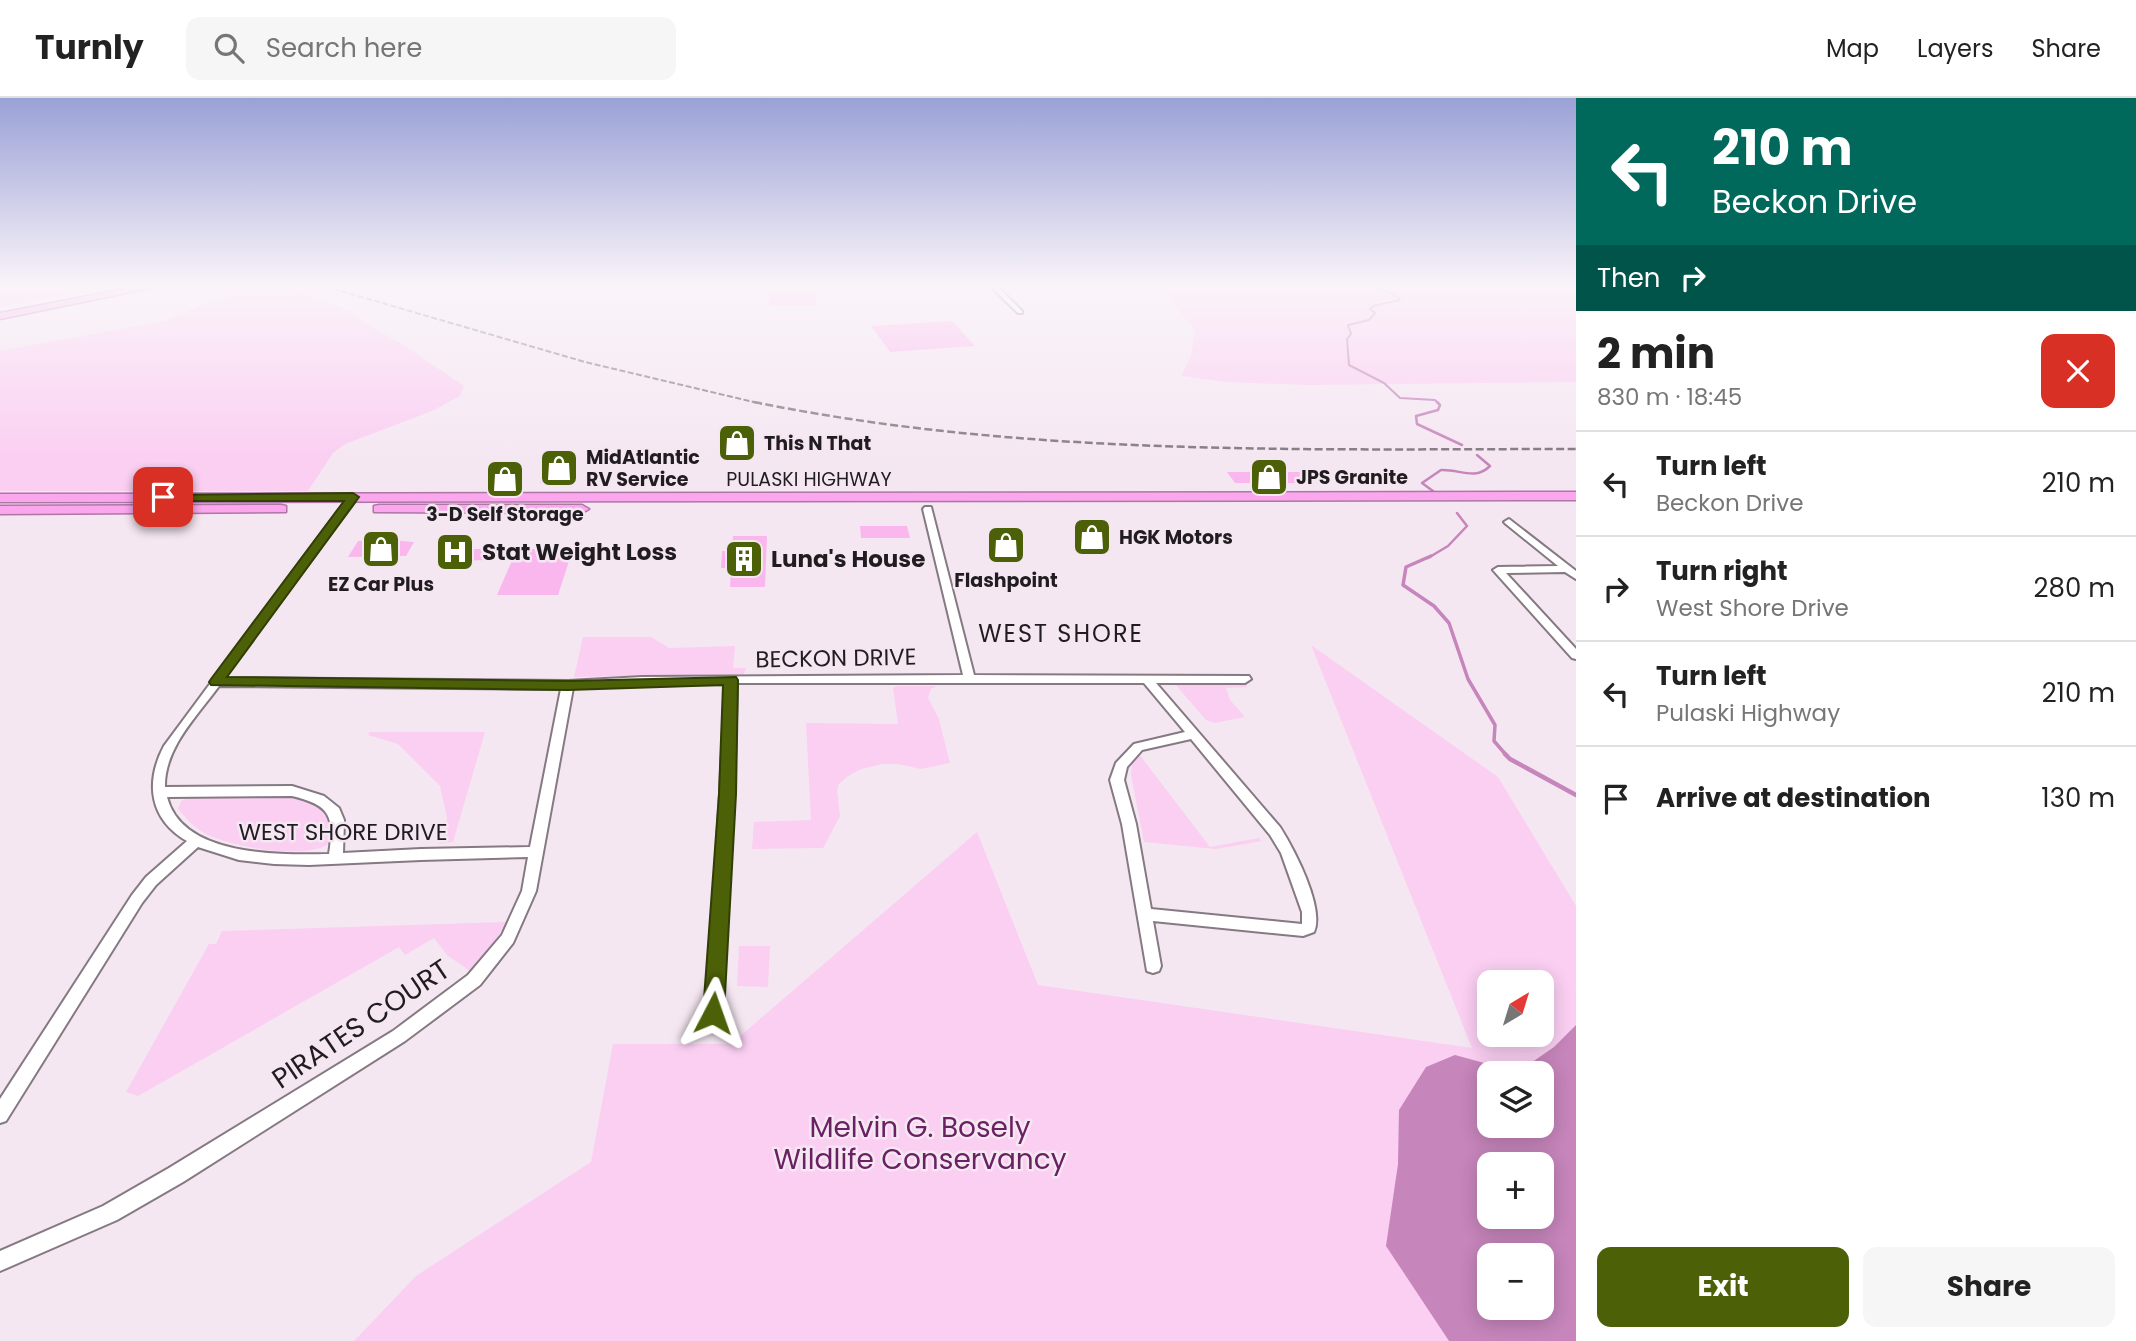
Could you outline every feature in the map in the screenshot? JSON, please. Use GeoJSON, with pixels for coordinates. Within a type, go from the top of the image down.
{"type":"FeatureCollection","features":[{"type":"Feature","properties":{"kind":"highway","name":"PULASKI HIGHWAY"},"geometry":{"type":"LineString","coordinates":[[0,498],[1576,496]]}},
{"type":"Feature","properties":{"kind":"highway","name":"PULASKI HIGHWAY"},"geometry":{"type":"LineString","coordinates":[[0,512],[51,514],[66,510],[1576,507]]}},
{"type":"Feature","properties":{"kind":"street"},"geometry":{"type":"LineString","coordinates":[[335,858],[340,830],[338,817],[330,806],[310,794],[292,791],[158,792],[159,765],[174,737],[353,497]]}},
{"type":"Feature","properties":{"kind":"street"},"geometry":{"type":"LineString","coordinates":[[928,509],[969,678]]}},
{"type":"Feature","properties":{"kind":"street"},"geometry":{"type":"LineString","coordinates":[[1509,522],[1571,569],[1576,576]]}},
{"type":"Feature","properties":{"kind":"street"},"geometry":{"type":"LineString","coordinates":[[1571,569],[1498,570],[1576,656]]}},
{"type":"Feature","properties":{"kind":"street","name":"BECKON DRIVE"},"geometry":{"type":"LineString","coordinates":[[216,682],[568,685],[731,680],[1245,679]]}},
{"type":"Feature","properties":{"kind":"street"},"geometry":{"type":"LineString","coordinates":[[713,1013],[727,794],[731,680]]}},
{"type":"Feature","properties":{"kind":"street"},"geometry":{"type":"LineString","coordinates":[[1144,914],[1303,930],[1309,928],[1311,923],[1310,912],[1283,843],[1148,680]]}},
{"type":"Feature","properties":{"kind":"street","name":"PIRATES COURT"},"geometry":{"type":"LineString","coordinates":[[0,1261],[110,1213],[176,1175],[399,1036],[462,991],[492,961],[508,939],[529,891],[568,685]]}},
{"type":"Feature","properties":{"kind":"street"},"geometry":{"type":"LineString","coordinates":[[1153,966],[1129,824],[1117,780],[1121,766],[1138,747],[1194,735]]}},
{"type":"Feature","properties":{"kind":"street","name":"WEST SHORE DRIVE"},"geometry":{"type":"LineString","coordinates":[[158,792],[174,824],[195,842],[248,857],[335,858],[537,852]]}},
{"type":"Feature","properties":{"kind":"street"},"geometry":{"type":"LineString","coordinates":[[0,1115],[126,915],[151,881],[195,842]]}},
{"type":"Feature","properties":{"kind":"green space"},"geometry":{"type":"Polygon","coordinates":[[[49,342],[398,342],[464,386],[460,396],[432,411],[345,444],[333,453],[308,491],[0,491],[0,351],[49,342]]]}},
{"type":"Feature","properties":{"kind":"green space"},"geometry":{"type":"Polygon","coordinates":[[[1193,342],[1576,342],[1576,382],[1309,385],[1226,382],[1181,376],[1191,357],[1193,342]]]}},
{"type":"Feature","properties":{"kind":"green space"},"geometry":{"type":"Polygon","coordinates":[[[583,637],[651,637],[669,648],[735,646],[733,668],[746,668],[744,674],[574,677],[583,637]]]}},
{"type":"Feature","properties":{"kind":"green space","name":"Melvin G. Bosely Wildlife Conservancy"},"geometry":{"type":"Polygon","coordinates":[[[1311,645],[1498,777],[1576,906],[1576,1341],[354,1341],[416,1276],[591,1162],[613,1044],[731,1044],[977,832],[1038,985],[1472,1048],[1311,645]]]}},
{"type":"Feature","properties":{"kind":"green space"},"geometry":{"type":"Polygon","coordinates":[[[1175,684],[1246,684],[1247,687],[1226,688],[1230,700],[1245,717],[1215,723],[1206,720],[1175,684]]]}},
{"type":"Feature","properties":{"kind":"green space"},"geometry":{"type":"Polygon","coordinates":[[[937,686],[931,689],[928,698],[939,719],[950,763],[921,769],[883,764],[861,769],[839,784],[837,790],[840,816],[823,848],[752,849],[754,822],[811,820],[806,723],[898,724],[893,688],[937,686]]]}},
{"type":"Feature","properties":{"kind":"green space"},"geometry":{"type":"Polygon","coordinates":[[[370,732],[485,732],[453,842],[439,844],[447,818],[440,786],[398,744],[368,735],[370,732]]]}},
{"type":"Feature","properties":{"kind":"green space"},"geometry":{"type":"Polygon","coordinates":[[[1139,754],[1210,847],[1259,838],[1262,841],[1216,849],[1144,842],[1131,775],[1132,764],[1139,754]]]}},
{"type":"Feature","properties":{"kind":"green space"},"geometry":{"type":"Polygon","coordinates":[[[195,795],[289,795],[319,803],[331,816],[333,841],[307,851],[290,851],[234,844],[218,839],[190,823],[178,809],[181,801],[195,795]]]}},
{"type":"Feature","properties":{"kind":"green space"},"geometry":{"type":"Polygon","coordinates":[[[506,922],[493,945],[470,971],[447,955],[434,938],[405,955],[399,947],[138,1096],[126,1092],[209,944],[216,944],[222,931],[506,922]]]}},
{"type":"Feature","properties":{"kind":"green space"},"geometry":{"type":"Polygon","coordinates":[[[739,946],[770,946],[768,987],[737,986],[739,946]]]}},
{"type":"Feature","properties":{"kind":"shaded area"},"geometry":{"type":"Polygon","coordinates":[[[1576,1025],[1576,1341],[1449,1341],[1386,1246],[1398,1164],[1399,1110],[1426,1067],[1455,1055],[1477,1061],[1477,1138],[1554,1138],[1554,1061],[1534,1061],[1554,1047],[1576,1025]]]}},
{"type":"Feature","properties":{"kind":"building"},"geometry":{"type":"Polygon","coordinates":[[[883,342],[971,342],[975,346],[890,352],[883,342]]]}},
{"type":"Feature","properties":{"kind":"building","name":"MidAtlantic RV Service"},"geometry":{"type":"Polygon","coordinates":[[[552,459],[566,459],[563,465],[570,465],[565,481],[540,483],[552,459]]]}},
{"type":"Feature","properties":{"kind":"building","name":"JPS Granite"},"geometry":{"type":"Polygon","coordinates":[[[1227,472],[1302,472],[1312,483],[1235,483],[1227,472]]]}},
{"type":"Feature","properties":{"kind":"building"},"geometry":{"type":"Polygon","coordinates":[[[860,526],[907,526],[910,538],[861,538],[860,526]]]}},
{"type":"Feature","properties":{"kind":"building","name":"Luna's House"},"geometry":{"type":"Polygon","coordinates":[[[733,536],[767,536],[765,587],[730,587],[731,568],[721,568],[722,551],[732,551],[733,536]]]}},
{"type":"Feature","properties":{"kind":"building","name":"EZ Car Plus"},"geometry":{"type":"Polygon","coordinates":[[[358,541],[414,542],[406,556],[348,557],[358,541]]]}},
{"type":"Feature","properties":{"kind":"building"},"geometry":{"type":"Polygon","coordinates":[[[451,549],[494,549],[490,560],[446,561],[451,549]]]}},
{"type":"Feature","properties":{"kind":"building"},"geometry":{"type":"Polygon","coordinates":[[[517,549],[556,549],[554,555],[571,555],[558,595],[497,595],[517,549]]]}},
{"type":"Feature","properties":{"kind":"waterway"},"geometry":{"type":"LineString","coordinates":[[1347,342],[1349,365],[1384,383],[1400,398],[1435,400],[1440,405],[1438,410],[1416,416],[1417,424],[1462,445]]}},
{"type":"Feature","properties":{"kind":"waterway"},"geometry":{"type":"LineString","coordinates":[[1437,494],[1422,483],[1441,470],[1473,474],[1490,466],[1477,455]]}},
{"type":"Feature","properties":{"kind":"waterway"},"geometry":{"type":"LineString","coordinates":[[1428,558],[1448,546],[1467,526],[1457,513]]}},
{"type":"Feature","properties":{"kind":"waterway"},"geometry":{"type":"LineString","coordinates":[[1431,556],[1406,567],[1403,585],[1434,606],[1449,623],[1468,679],[1495,725],[1494,741],[1507,756]]}},
{"type":"Feature","properties":{"kind":"waterway"},"geometry":{"type":"LineString","coordinates":[[1507,756],[1576,795]]}},
{"type":"Feature","properties":{"kind":"railway"},"geometry":{"type":"LineString","coordinates":[[516,342],[585,362],[762,404]]}},
{"type":"Feature","properties":{"kind":"railway"},"geometry":{"type":"LineString","coordinates":[[754,402],[856,420],[958,433],[1060,441],[1266,449],[1576,449]]}},
{"type":"Feature","properties":{"kind":"place","name":"This N That"},"geometry":{"type":"Point","coordinates":[737,443]}},
{"type":"Feature","properties":{"kind":"place","name":"MidAtlantic RV Service"},"geometry":{"type":"Point","coordinates":[559,468]}},
{"type":"Feature","properties":{"kind":"place","name":"JPS Granite"},"geometry":{"type":"Point","coordinates":[1269,477]}},
{"type":"Feature","properties":{"kind":"place","name":"3-D Self Storage"},"geometry":{"type":"Point","coordinates":[505,479]}},
{"type":"Feature","properties":{"kind":"place","name":"HGK Motors"},"geometry":{"type":"Point","coordinates":[1092,537]}},
{"type":"Feature","properties":{"kind":"place","name":"Flashpoint"},"geometry":{"type":"Point","coordinates":[1006,545]}},
{"type":"Feature","properties":{"kind":"place","name":"EZ Car Plus"},"geometry":{"type":"Point","coordinates":[381,549]}},
{"type":"Feature","properties":{"kind":"place","name":"Stat Weight Loss"},"geometry":{"type":"Point","coordinates":[455,552]}},
{"type":"Feature","properties":{"kind":"place","name":"Luna's House"},"geometry":{"type":"Point","coordinates":[744,559]}},
{"type":"Feature","properties":{"kind":"district","name":"WEST SHORE"},"geometry":{"type":"Point","coordinates":[1061,633]}},
{"type":"Feature","properties":{"kind":"route"},"geometry":{"type":"LineString","coordinates":[[163,497],[353,497],[216,682],[568,685],[731,680],[727,794],[713,1013]]}}]}
